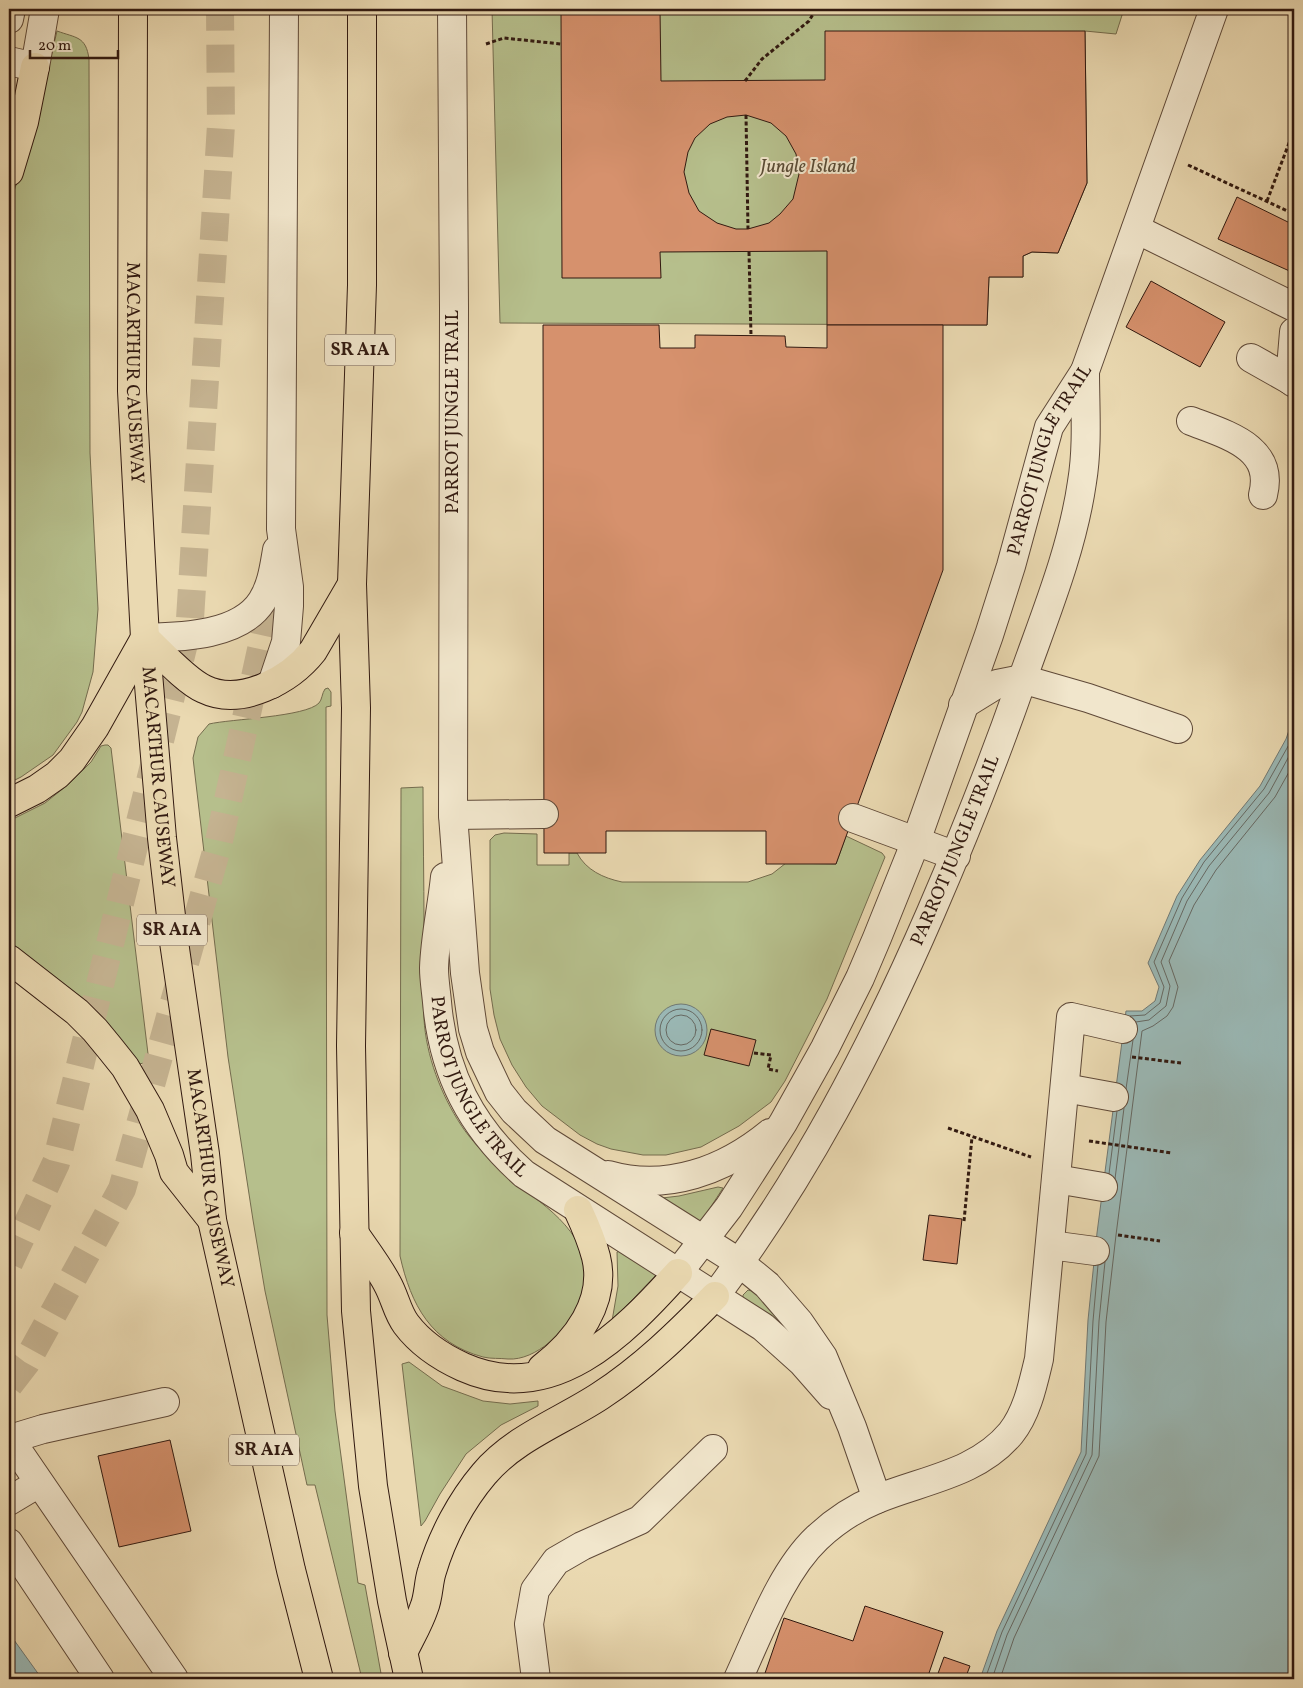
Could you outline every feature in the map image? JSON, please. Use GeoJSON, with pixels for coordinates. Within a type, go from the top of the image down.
{"type":"FeatureCollection","features":[{"type":"Feature","properties":{"kind":"highway","name":"MACARTHUR CAUSEWAY"},"geometry":{"type":"LineString","coordinates":[[133,9],[132,391],[145,638],[158,801],[173,933],[205,1154],[212,1220],[291,1570],[319,1679]]}},
{"type":"Feature","properties":{"kind":"highway","name":"SR A1A"},"geometry":{"type":"LineString","coordinates":[[362,9],[362,285],[352,584],[356,708],[351,1046],[356,1310],[373,1486],[392,1601],[409,1679]]}},
{"type":"Feature","properties":{"kind":"highway"},"geometry":{"type":"LineString","coordinates":[[9,172],[24,122],[35,67]]}},
{"type":"Feature","properties":{"kind":"highway"},"geometry":{"type":"LineString","coordinates":[[9,803],[37,789],[72,760],[95,727],[145,638],[190,680],[202,688],[214,694],[242,694],[272,684],[295,670],[305,661],[313,651],[352,584]]}},
{"type":"Feature","properties":{"kind":"highway"},"geometry":{"type":"LineString","coordinates":[[9,959],[76,1012],[95,1030],[125,1067],[150,1110],[174,1172],[212,1220]]}},
{"type":"Feature","properties":{"kind":"highway"},"geometry":{"type":"LineString","coordinates":[[529,1378],[565,1349],[576,1336],[586,1322],[598,1288],[597,1265],[591,1241],[578,1210]]}},
{"type":"Feature","properties":{"kind":"highway"},"geometry":{"type":"LineString","coordinates":[[354,1233],[388,1285],[396,1306],[406,1324],[429,1347],[452,1362],[490,1376],[511,1379],[529,1378],[563,1369],[599,1348],[621,1331],[678,1273]]}},
{"type":"Feature","properties":{"kind":"highway"},"geometry":{"type":"LineString","coordinates":[[404,1653],[425,1607],[432,1571],[448,1532],[483,1474],[513,1448],[600,1397],[626,1378],[678,1334],[715,1296]]}},
{"type":"Feature","properties":{"kind":"street"},"geometry":{"type":"LineString","coordinates":[[9,19],[11,9]]}},
{"type":"Feature","properties":{"kind":"street"},"geometry":{"type":"LineString","coordinates":[[9,61],[35,67],[46,9]]}},
{"type":"Feature","properties":{"kind":"street"},"geometry":{"type":"LineString","coordinates":[[272,684],[286,642],[289,606],[289,587],[281,529],[284,9]]}},
{"type":"Feature","properties":{"kind":"street","name":"PARROT JUNGLE TRAIL"},"geometry":{"type":"LineString","coordinates":[[452,9],[454,308],[453,816],[465,973],[473,1029],[480,1052],[499,1092],[514,1111],[545,1140],[740,1264]]}},
{"type":"Feature","properties":{"kind":"street"},"geometry":{"type":"LineString","coordinates":[[1085,371],[1214,9]]}},
{"type":"Feature","properties":{"kind":"street"},"geometry":{"type":"LineString","coordinates":[[1136,229],[1294,307]]}},
{"type":"Feature","properties":{"kind":"street"},"geometry":{"type":"LineString","coordinates":[[1251,358],[1292,382],[1294,332]]}},
{"type":"Feature","properties":{"kind":"street","name":"PARROT JUNGLE TRAIL"},"geometry":{"type":"LineString","coordinates":[[453,816],[434,968],[438,1015],[448,1064],[467,1107],[494,1145],[524,1174],[715,1296],[740,1264],[787,1193],[863,1059],[888,1010],[956,856],[994,762],[1062,564],[1078,505],[1083,480],[1085,452],[1085,371]]}},
{"type":"Feature","properties":{"kind":"street","name":"PARROT JUNGLE TRAIL"},"geometry":{"type":"LineString","coordinates":[[678,1273],[705,1240],[754,1170],[783,1123],[825,1048],[860,978],[916,841],[1008,575],[1049,427],[1085,371]]}},
{"type":"Feature","properties":{"kind":"street"},"geometry":{"type":"LineString","coordinates":[[1191,422],[1233,438],[1256,455],[1266,473],[1263,495]]}},
{"type":"Feature","properties":{"kind":"street"},"geometry":{"type":"LineString","coordinates":[[145,638],[179,637],[207,633],[241,620],[252,612],[261,603],[270,584],[281,529]]}},
{"type":"Feature","properties":{"kind":"street"},"geometry":{"type":"LineString","coordinates":[[963,705],[997,684],[1022,679],[1088,698],[1178,729]]}},
{"type":"Feature","properties":{"kind":"street"},"geometry":{"type":"LineString","coordinates":[[453,816],[544,814]]}},
{"type":"Feature","properties":{"kind":"street"},"geometry":{"type":"LineString","coordinates":[[853,818],[956,856]]}},
{"type":"Feature","properties":{"kind":"street"},"geometry":{"type":"LineString","coordinates":[[738,1679],[789,1572],[816,1538],[851,1512],[877,1499],[942,1478],[962,1469],[993,1450],[1012,1432],[1028,1398],[1039,1359],[1071,1017],[1123,1029]]}},
{"type":"Feature","properties":{"kind":"street"},"geometry":{"type":"LineString","coordinates":[[1064,1088],[1114,1097]]}},
{"type":"Feature","properties":{"kind":"street"},"geometry":{"type":"LineString","coordinates":[[589,1169],[634,1180],[675,1180],[714,1168],[748,1151],[783,1123]]}},
{"type":"Feature","properties":{"kind":"street"},"geometry":{"type":"LineString","coordinates":[[1057,1172],[1103,1188]]}},
{"type":"Feature","properties":{"kind":"street"},"geometry":{"type":"LineString","coordinates":[[1050,1245],[1105,1243]]}},
{"type":"Feature","properties":{"kind":"street"},"geometry":{"type":"LineString","coordinates":[[740,1264],[767,1285],[799,1322],[823,1358],[852,1427],[877,1499]]}},
{"type":"Feature","properties":{"kind":"street"},"geometry":{"type":"LineString","coordinates":[[715,1296],[763,1327],[802,1362],[844,1409]]}},
{"type":"Feature","properties":{"kind":"street"},"geometry":{"type":"LineString","coordinates":[[165,1402],[43,1429],[9,1439],[174,1679]]}},
{"type":"Feature","properties":{"kind":"street"},"geometry":{"type":"LineString","coordinates":[[536,1679],[529,1624],[535,1590],[556,1562],[582,1546],[640,1520],[714,1449]]}},
{"type":"Feature","properties":{"kind":"street"},"geometry":{"type":"LineString","coordinates":[[9,1501],[39,1482]]}},
{"type":"Feature","properties":{"kind":"street"},"geometry":{"type":"LineString","coordinates":[[9,1543],[100,1679]]}},
{"type":"Feature","properties":{"kind":"path"},"geometry":{"type":"LineString","coordinates":[[745,81],[762,59],[809,21],[816,9]]}},
{"type":"Feature","properties":{"kind":"path"},"geometry":{"type":"LineString","coordinates":[[486,44],[504,38],[561,44]]}},
{"type":"Feature","properties":{"kind":"path"},"geometry":{"type":"LineString","coordinates":[[746,116],[748,229]]}},
{"type":"Feature","properties":{"kind":"path"},"geometry":{"type":"LineString","coordinates":[[1267,201],[1294,130]]}},
{"type":"Feature","properties":{"kind":"path"},"geometry":{"type":"LineString","coordinates":[[1163,153],[1294,214]]}},
{"type":"Feature","properties":{"kind":"path"},"geometry":{"type":"LineString","coordinates":[[749,252],[751,336]]}},
{"type":"Feature","properties":{"kind":"path"},"geometry":{"type":"LineString","coordinates":[[754,1052],[771,1055],[768,1070],[784,1072]]}},
{"type":"Feature","properties":{"kind":"path"},"geometry":{"type":"LineString","coordinates":[[1128,1056],[1181,1063]]}},
{"type":"Feature","properties":{"kind":"path"},"geometry":{"type":"LineString","coordinates":[[948,1128],[1057,1172]]}},
{"type":"Feature","properties":{"kind":"path"},"geometry":{"type":"LineString","coordinates":[[964,1221],[972,1137]]}},
{"type":"Feature","properties":{"kind":"path"},"geometry":{"type":"LineString","coordinates":[[1108,1144],[1172,1153]]}},
{"type":"Feature","properties":{"kind":"path"},"geometry":{"type":"LineString","coordinates":[[1105,1243],[1160,1241]]}},
{"type":"Feature","properties":{"kind":"green space","name":"Jungle Island"},"geometry":{"type":"Polygon","coordinates":[[[492,9],[1124,9],[1116,34],[1085,31],[1087,183],[1058,253],[1032,252],[1023,256],[1023,277],[989,277],[987,325],[500,323],[492,9]]]}},
{"type":"Feature","properties":{"kind":"green space"},"geometry":{"type":"Polygon","coordinates":[[[57,31],[83,42],[88,51],[89,59],[90,453],[98,609],[93,672],[82,712],[77,722],[53,755],[9,783],[9,208],[38,112],[57,31]]]}},
{"type":"Feature","properties":{"kind":"green space"},"geometry":{"type":"Polygon","coordinates":[[[328,688],[331,692],[331,706],[326,707],[327,1315],[335,1411],[358,1583],[365,1585],[382,1679],[362,1679],[315,1485],[307,1485],[265,1291],[228,1057],[193,758],[198,737],[209,724],[267,717],[311,708],[319,703],[325,689],[328,688]]]}},
{"type":"Feature","properties":{"kind":"green space"},"geometry":{"type":"Polygon","coordinates":[[[105,745],[111,748],[149,1062],[139,1064],[109,1025],[96,1012],[9,943],[9,821],[45,803],[70,783],[91,762],[101,746],[105,745]]]}},
{"type":"Feature","properties":{"kind":"green space"},"geometry":{"type":"Polygon","coordinates":[[[423,787],[423,1007],[425,1033],[431,1060],[447,1101],[469,1136],[499,1169],[565,1225],[575,1238],[583,1254],[587,1271],[583,1301],[575,1317],[559,1334],[539,1350],[519,1358],[483,1357],[465,1351],[437,1332],[417,1306],[400,1256],[401,788],[423,787]]]}},
{"type":"Feature","properties":{"kind":"green space"},"geometry":{"type":"Polygon","coordinates":[[[504,833],[537,834],[537,865],[569,865],[569,853],[577,853],[590,869],[608,878],[622,882],[748,882],[772,874],[786,863],[836,864],[846,836],[882,853],[885,857],[827,999],[785,1081],[771,1102],[739,1126],[701,1147],[666,1155],[643,1155],[611,1149],[597,1144],[580,1135],[542,1106],[526,1087],[512,1065],[500,1039],[490,989],[490,840],[495,835],[504,833]]]}},
{"type":"Feature","properties":{"kind":"green space"},"geometry":{"type":"Polygon","coordinates":[[[718,1187],[723,1188],[703,1219],[697,1222],[662,1198],[679,1196],[718,1187]]]}},
{"type":"Feature","properties":{"kind":"green space"},"geometry":{"type":"Polygon","coordinates":[[[620,1251],[657,1274],[612,1321],[618,1286],[617,1252],[620,1251]]]}},
{"type":"Feature","properties":{"kind":"green space"},"geometry":{"type":"Polygon","coordinates":[[[748,1290],[768,1304],[802,1342],[743,1301],[743,1295],[748,1290]]]}},
{"type":"Feature","properties":{"kind":"green space"},"geometry":{"type":"Polygon","coordinates":[[[409,1362],[442,1386],[483,1401],[510,1404],[538,1401],[538,1406],[501,1425],[466,1454],[421,1526],[402,1364],[409,1362]]]}},
{"type":"Feature","properties":{"kind":"water"},"geometry":{"type":"Polygon","coordinates":[[[1294,716],[1294,1679],[980,1679],[997,1631],[1081,1452],[1088,1320],[1097,1233],[1126,1011],[1142,1011],[1155,1001],[1159,987],[1148,963],[1177,896],[1200,860],[1260,786],[1286,739],[1294,716]]]}},
{"type":"Feature","properties":{"kind":"water"},"geometry":{"type":"Polygon","coordinates":[[[676,1004],[686,1004],[700,1011],[707,1025],[707,1035],[700,1049],[686,1056],[676,1056],[666,1052],[659,1045],[655,1035],[655,1025],[659,1015],[666,1008],[676,1004]]]}},
{"type":"Feature","properties":{"kind":"water"},"geometry":{"type":"Polygon","coordinates":[[[9,1633],[42,1679],[9,1679],[9,1633]]]}},
{"type":"Feature","properties":{"kind":"building","name":"Jungle Island"},"geometry":{"type":"Polygon","coordinates":[[[561,10],[660,10],[661,81],[825,80],[825,31],[1085,31],[1087,183],[1058,253],[1032,252],[1023,256],[1023,277],[989,277],[987,325],[827,325],[827,251],[660,252],[661,278],[562,278],[561,10]],[[746,115],[727,117],[710,124],[695,138],[688,152],[684,172],[689,193],[699,211],[717,223],[736,229],[748,229],[769,223],[793,199],[799,174],[796,154],[786,136],[771,123],[746,115]]]}},
{"type":"Feature","properties":{"kind":"building"},"geometry":{"type":"Polygon","coordinates":[[[1237,197],[1294,225],[1294,273],[1218,239],[1237,197]]]}},
{"type":"Feature","properties":{"kind":"building"},"geometry":{"type":"Polygon","coordinates":[[[1151,281],[1225,322],[1200,367],[1126,327],[1151,281]]]}},
{"type":"Feature","properties":{"kind":"building"},"geometry":{"type":"Polygon","coordinates":[[[543,325],[659,325],[660,348],[695,348],[695,335],[785,336],[786,347],[827,348],[827,325],[943,325],[943,570],[836,864],[766,864],[766,831],[606,831],[606,853],[544,853],[543,325]]]}},
{"type":"Feature","properties":{"kind":"building"},"geometry":{"type":"Polygon","coordinates":[[[711,1029],[756,1040],[749,1066],[704,1055],[711,1029]]]}},
{"type":"Feature","properties":{"kind":"building"},"geometry":{"type":"Polygon","coordinates":[[[929,1215],[962,1219],[957,1264],[923,1260],[929,1215]]]}},
{"type":"Feature","properties":{"kind":"building"},"geometry":{"type":"Polygon","coordinates":[[[170,1440],[191,1531],[119,1547],[98,1456],[170,1440]]]}},
{"type":"Feature","properties":{"kind":"building"},"geometry":{"type":"Polygon","coordinates":[[[865,1606],[943,1632],[927,1679],[763,1679],[784,1618],[853,1641],[865,1606]]]}},
{"type":"Feature","properties":{"kind":"building"},"geometry":{"type":"Polygon","coordinates":[[[944,1657],[970,1666],[965,1679],[936,1679],[944,1657]]]}},
{"type":"Feature","properties":{"kind":"tunnel"},"geometry":{"type":"LineString","coordinates":[[9,1263],[56,1163],[190,619],[221,125],[220,9]]}},
{"type":"Feature","properties":{"kind":"tunnel"},"geometry":{"type":"LineString","coordinates":[[9,1385],[26,1363],[122,1189],[219,841],[277,577]]}}]}
